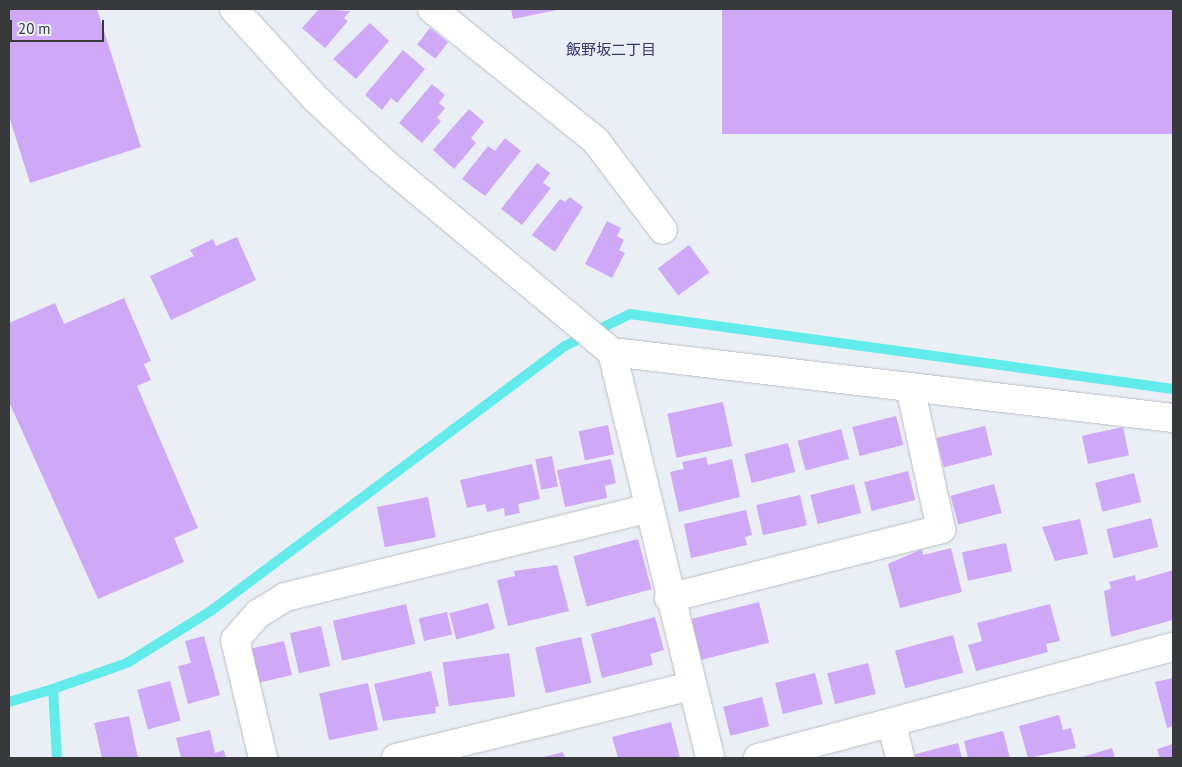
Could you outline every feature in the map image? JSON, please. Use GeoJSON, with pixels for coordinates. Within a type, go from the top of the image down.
{"type":"FeatureCollection","features":[{"type":"Feature","properties":{"kind":"street"},"geometry":{"type":"LineString","coordinates":[[234,9],[314,97],[380,159],[607,348],[910,388],[1173,418]]}},
{"type":"Feature","properties":{"kind":"street"},"geometry":{"type":"LineString","coordinates":[[432,9],[596,141],[663,230]]}},
{"type":"Feature","properties":{"kind":"street"},"geometry":{"type":"LineString","coordinates":[[607,348],[710,758]]}},
{"type":"Feature","properties":{"kind":"street"},"geometry":{"type":"LineString","coordinates":[[669,598],[941,529],[910,388]]}},
{"type":"Feature","properties":{"kind":"street"},"geometry":{"type":"LineString","coordinates":[[263,758],[235,640],[258,614],[285,598],[647,509]]}},
{"type":"Feature","properties":{"kind":"street"},"geometry":{"type":"LineString","coordinates":[[758,758],[892,725],[1173,647]]}},
{"type":"Feature","properties":{"kind":"street"},"geometry":{"type":"LineString","coordinates":[[396,758],[692,686]]}},
{"type":"Feature","properties":{"kind":"street"},"geometry":{"type":"LineString","coordinates":[[892,725],[900,758]]}},
{"type":"Feature","properties":{"kind":"building"},"geometry":{"type":"Polygon","coordinates":[[[9,9],[97,9],[141,147],[30,183],[9,116],[9,9]]]}},
{"type":"Feature","properties":{"kind":"building"},"geometry":{"type":"Polygon","coordinates":[[[319,9],[350,11],[344,18],[348,21],[325,48],[302,28],[319,9]]]}},
{"type":"Feature","properties":{"kind":"building"},"geometry":{"type":"Polygon","coordinates":[[[511,9],[557,9],[557,10],[513,19],[511,9]]]}},
{"type":"Feature","properties":{"kind":"building"},"geometry":{"type":"Polygon","coordinates":[[[722,9],[1173,9],[1173,134],[722,134],[722,9]]]}},
{"type":"Feature","properties":{"kind":"building"},"geometry":{"type":"Polygon","coordinates":[[[370,23],[389,41],[356,79],[333,59],[370,23]]]}},
{"type":"Feature","properties":{"kind":"building"},"geometry":{"type":"Polygon","coordinates":[[[430,28],[448,42],[435,59],[417,45],[430,28]]]}},
{"type":"Feature","properties":{"kind":"building"},"geometry":{"type":"Polygon","coordinates":[[[403,50],[425,69],[397,103],[391,98],[382,110],[365,95],[403,50]]]}},
{"type":"Feature","properties":{"kind":"building"},"geometry":{"type":"Polygon","coordinates":[[[432,84],[445,95],[439,103],[445,108],[437,118],[441,121],[422,143],[399,123],[432,84]]]}},
{"type":"Feature","properties":{"kind":"building"},"geometry":{"type":"Polygon","coordinates":[[[469,109],[484,122],[471,138],[476,143],[454,169],[433,150],[469,109]]]}},
{"type":"Feature","properties":{"kind":"building"},"geometry":{"type":"Polygon","coordinates":[[[505,138],[521,151],[485,196],[462,179],[488,146],[495,151],[505,138]]]}},
{"type":"Feature","properties":{"kind":"building"},"geometry":{"type":"Polygon","coordinates":[[[537,163],[550,173],[543,183],[551,188],[522,225],[501,209],[537,163]]]}},
{"type":"Feature","properties":{"kind":"building"},"geometry":{"type":"Polygon","coordinates":[[[570,197],[583,207],[555,252],[532,235],[560,199],[565,202],[570,197]]]}},
{"type":"Feature","properties":{"kind":"building"},"geometry":{"type":"Polygon","coordinates":[[[607,221],[621,228],[617,236],[624,240],[619,250],[625,253],[612,278],[585,264],[607,221]]]}},
{"type":"Feature","properties":{"kind":"building"},"geometry":{"type":"Polygon","coordinates":[[[237,237],[256,280],[171,320],[150,276],[194,256],[190,250],[213,239],[216,246],[237,237]]]}},
{"type":"Feature","properties":{"kind":"building"},"geometry":{"type":"Polygon","coordinates":[[[689,245],[709,272],[678,296],[658,268],[689,245]]]}},
{"type":"Feature","properties":{"kind":"building"},"geometry":{"type":"Polygon","coordinates":[[[124,298],[151,361],[144,364],[151,380],[137,386],[198,528],[174,538],[184,562],[98,599],[9,402],[9,323],[55,303],[64,324],[124,298]]]}},
{"type":"Feature","properties":{"kind":"building"},"geometry":{"type":"Polygon","coordinates":[[[723,402],[732,446],[677,458],[667,414],[723,402]]]}},
{"type":"Feature","properties":{"kind":"building"},"geometry":{"type":"Polygon","coordinates":[[[896,416],[903,445],[860,456],[852,427],[896,416]]]}},
{"type":"Feature","properties":{"kind":"building"},"geometry":{"type":"Polygon","coordinates":[[[608,425],[614,454],[585,461],[579,431],[608,425]]]}},
{"type":"Feature","properties":{"kind":"building"},"geometry":{"type":"Polygon","coordinates":[[[985,426],[992,455],[944,467],[936,438],[985,426]]]}},
{"type":"Feature","properties":{"kind":"building"},"geometry":{"type":"Polygon","coordinates":[[[1123,427],[1129,455],[1088,464],[1082,436],[1123,427]]]}},
{"type":"Feature","properties":{"kind":"building"},"geometry":{"type":"Polygon","coordinates":[[[841,429],[849,459],[806,471],[798,441],[841,429]]]}},
{"type":"Feature","properties":{"kind":"building"},"geometry":{"type":"Polygon","coordinates":[[[788,443],[795,472],[752,483],[744,454],[788,443]]]}},
{"type":"Feature","properties":{"kind":"building"},"geometry":{"type":"Polygon","coordinates":[[[552,456],[558,486],[541,490],[535,459],[552,456]]]}},
{"type":"Feature","properties":{"kind":"building"},"geometry":{"type":"Polygon","coordinates":[[[706,457],[708,465],[732,459],[740,497],[679,512],[670,472],[684,469],[682,462],[706,457]]]}},
{"type":"Feature","properties":{"kind":"building"},"geometry":{"type":"Polygon","coordinates":[[[611,459],[616,483],[605,486],[607,498],[565,507],[557,470],[611,459]]]}},
{"type":"Feature","properties":{"kind":"building"},"geometry":{"type":"Polygon","coordinates":[[[532,464],[540,499],[518,504],[520,513],[505,516],[504,508],[487,512],[485,504],[467,508],[460,480],[532,464]]]}},
{"type":"Feature","properties":{"kind":"building"},"geometry":{"type":"Polygon","coordinates":[[[908,471],[915,500],[872,511],[864,482],[908,471]]]}},
{"type":"Feature","properties":{"kind":"building"},"geometry":{"type":"Polygon","coordinates":[[[1134,473],[1141,502],[1102,512],[1095,483],[1134,473]]]}},
{"type":"Feature","properties":{"kind":"building"},"geometry":{"type":"Polygon","coordinates":[[[854,484],[861,513],[818,524],[810,495],[854,484]]]}},
{"type":"Feature","properties":{"kind":"building"},"geometry":{"type":"Polygon","coordinates":[[[994,484],[1002,513],[958,525],[951,496],[994,484]]]}},
{"type":"Feature","properties":{"kind":"building"},"geometry":{"type":"Polygon","coordinates":[[[800,495],[807,525],[763,535],[756,505],[800,495]]]}},
{"type":"Feature","properties":{"kind":"building"},"geometry":{"type":"Polygon","coordinates":[[[428,497],[436,537],[385,547],[377,507],[428,497]]]}},
{"type":"Feature","properties":{"kind":"building"},"geometry":{"type":"Polygon","coordinates":[[[746,510],[752,535],[745,537],[747,545],[691,558],[684,524],[746,510]]]}},
{"type":"Feature","properties":{"kind":"building"},"geometry":{"type":"Polygon","coordinates":[[[1151,518],[1158,547],[1114,558],[1106,529],[1151,518]]]}},
{"type":"Feature","properties":{"kind":"building"},"geometry":{"type":"Polygon","coordinates":[[[1080,519],[1088,554],[1055,561],[1042,527],[1080,519]]]}},
{"type":"Feature","properties":{"kind":"building"},"geometry":{"type":"Polygon","coordinates":[[[638,539],[651,589],[587,607],[573,556],[638,539]]]}},
{"type":"Feature","properties":{"kind":"building"},"geometry":{"type":"Polygon","coordinates":[[[1006,543],[1012,571],[968,581],[962,552],[1006,543]]]}},
{"type":"Feature","properties":{"kind":"building"},"geometry":{"type":"Polygon","coordinates":[[[951,548],[962,592],[900,608],[888,564],[922,549],[923,555],[951,548]]]}},
{"type":"Feature","properties":{"kind":"building"},"geometry":{"type":"Polygon","coordinates":[[[557,565],[569,611],[508,626],[497,580],[515,576],[514,571],[557,565]]]}},
{"type":"Feature","properties":{"kind":"building"},"geometry":{"type":"Polygon","coordinates":[[[1173,570],[1173,620],[1111,637],[1104,591],[1111,589],[1109,582],[1135,575],[1136,581],[1173,570]]]}},
{"type":"Feature","properties":{"kind":"building"},"geometry":{"type":"Polygon","coordinates":[[[759,602],[769,643],[694,661],[684,621],[759,602]]]}},
{"type":"Feature","properties":{"kind":"building"},"geometry":{"type":"Polygon","coordinates":[[[488,603],[495,629],[456,639],[449,613],[488,603]]]}},
{"type":"Feature","properties":{"kind":"building"},"geometry":{"type":"Polygon","coordinates":[[[406,604],[415,644],[342,661],[333,621],[406,604]]]}},
{"type":"Feature","properties":{"kind":"building"},"geometry":{"type":"Polygon","coordinates":[[[1050,604],[1060,641],[1046,644],[1048,652],[976,671],[968,645],[982,641],[977,623],[1050,604]]]}},
{"type":"Feature","properties":{"kind":"building"},"geometry":{"type":"Polygon","coordinates":[[[447,612],[452,634],[424,641],[419,619],[447,612]]]}},
{"type":"Feature","properties":{"kind":"building"},"geometry":{"type":"Polygon","coordinates":[[[655,617],[664,650],[650,654],[653,665],[602,678],[591,634],[655,617]]]}},
{"type":"Feature","properties":{"kind":"building"},"geometry":{"type":"Polygon","coordinates":[[[321,626],[330,666],[299,673],[290,633],[321,626]]]}},
{"type":"Feature","properties":{"kind":"building"},"geometry":{"type":"Polygon","coordinates":[[[953,635],[963,673],[905,688],[895,651],[953,635]]]}},
{"type":"Feature","properties":{"kind":"building"},"geometry":{"type":"Polygon","coordinates":[[[204,636],[220,695],[188,704],[178,666],[191,663],[185,641],[204,636]]]}},
{"type":"Feature","properties":{"kind":"building"},"geometry":{"type":"Polygon","coordinates":[[[581,637],[592,683],[546,693],[535,648],[581,637]]]}},
{"type":"Feature","properties":{"kind":"building"},"geometry":{"type":"Polygon","coordinates":[[[284,641],[292,675],[259,683],[251,649],[284,641]]]}},
{"type":"Feature","properties":{"kind":"building"},"geometry":{"type":"Polygon","coordinates":[[[509,653],[515,697],[449,706],[443,662],[509,653]]]}},
{"type":"Feature","properties":{"kind":"building"},"geometry":{"type":"Polygon","coordinates":[[[868,663],[876,694],[835,704],[827,673],[868,663]]]}},
{"type":"Feature","properties":{"kind":"building"},"geometry":{"type":"Polygon","coordinates":[[[431,671],[439,706],[435,707],[436,713],[383,721],[374,684],[431,671]]]}},
{"type":"Feature","properties":{"kind":"building"},"geometry":{"type":"Polygon","coordinates":[[[815,673],[823,704],[783,714],[775,683],[815,673]]]}},
{"type":"Feature","properties":{"kind":"building"},"geometry":{"type":"Polygon","coordinates":[[[1173,678],[1173,726],[1167,728],[1155,682],[1173,678]]]}},
{"type":"Feature","properties":{"kind":"building"},"geometry":{"type":"Polygon","coordinates":[[[170,681],[181,721],[148,729],[137,690],[170,681]]]}},
{"type":"Feature","properties":{"kind":"building"},"geometry":{"type":"Polygon","coordinates":[[[368,683],[378,730],[329,740],[319,693],[368,683]]]}},
{"type":"Feature","properties":{"kind":"building"},"geometry":{"type":"Polygon","coordinates":[[[762,697],[769,726],[730,736],[723,707],[762,697]]]}},
{"type":"Feature","properties":{"kind":"building"},"geometry":{"type":"Polygon","coordinates":[[[1059,715],[1063,730],[1071,728],[1076,748],[1028,758],[1019,726],[1059,715]]]}},
{"type":"Feature","properties":{"kind":"building"},"geometry":{"type":"Polygon","coordinates":[[[129,716],[138,758],[102,758],[94,723],[129,716]]]}},
{"type":"Feature","properties":{"kind":"building"},"geometry":{"type":"Polygon","coordinates":[[[671,722],[680,758],[618,758],[612,737],[671,722]]]}},
{"type":"Feature","properties":{"kind":"building"},"geometry":{"type":"Polygon","coordinates":[[[210,730],[215,753],[224,750],[226,758],[181,758],[176,738],[210,730]]]}},
{"type":"Feature","properties":{"kind":"building"},"geometry":{"type":"Polygon","coordinates":[[[1003,731],[1010,758],[968,758],[964,741],[1003,731]]]}},
{"type":"Feature","properties":{"kind":"building"},"geometry":{"type":"Polygon","coordinates":[[[958,743],[962,758],[913,758],[912,755],[958,743]]]}},
{"type":"Feature","properties":{"kind":"building"},"geometry":{"type":"Polygon","coordinates":[[[1173,744],[1173,758],[1160,758],[1157,749],[1173,744]]]}},
{"type":"Feature","properties":{"kind":"building"},"geometry":{"type":"Polygon","coordinates":[[[1112,748],[1115,758],[1079,758],[1112,748]]]}},
{"type":"Feature","properties":{"kind":"building"},"geometry":{"type":"Polygon","coordinates":[[[563,752],[565,758],[540,758],[563,752]]]}},
{"type":"Feature","properties":{"kind":"waterway"},"geometry":{"type":"LineString","coordinates":[[57,758],[53,689],[127,663],[212,610],[565,346],[630,314],[1173,389]]}},
{"type":"Feature","properties":{"kind":"waterway"},"geometry":{"type":"LineString","coordinates":[[9,702],[53,689]]}},
{"type":"Feature","properties":{"kind":"district","name":"飯野坂二丁目"},"geometry":{"type":"Point","coordinates":[611,50]}}]}
